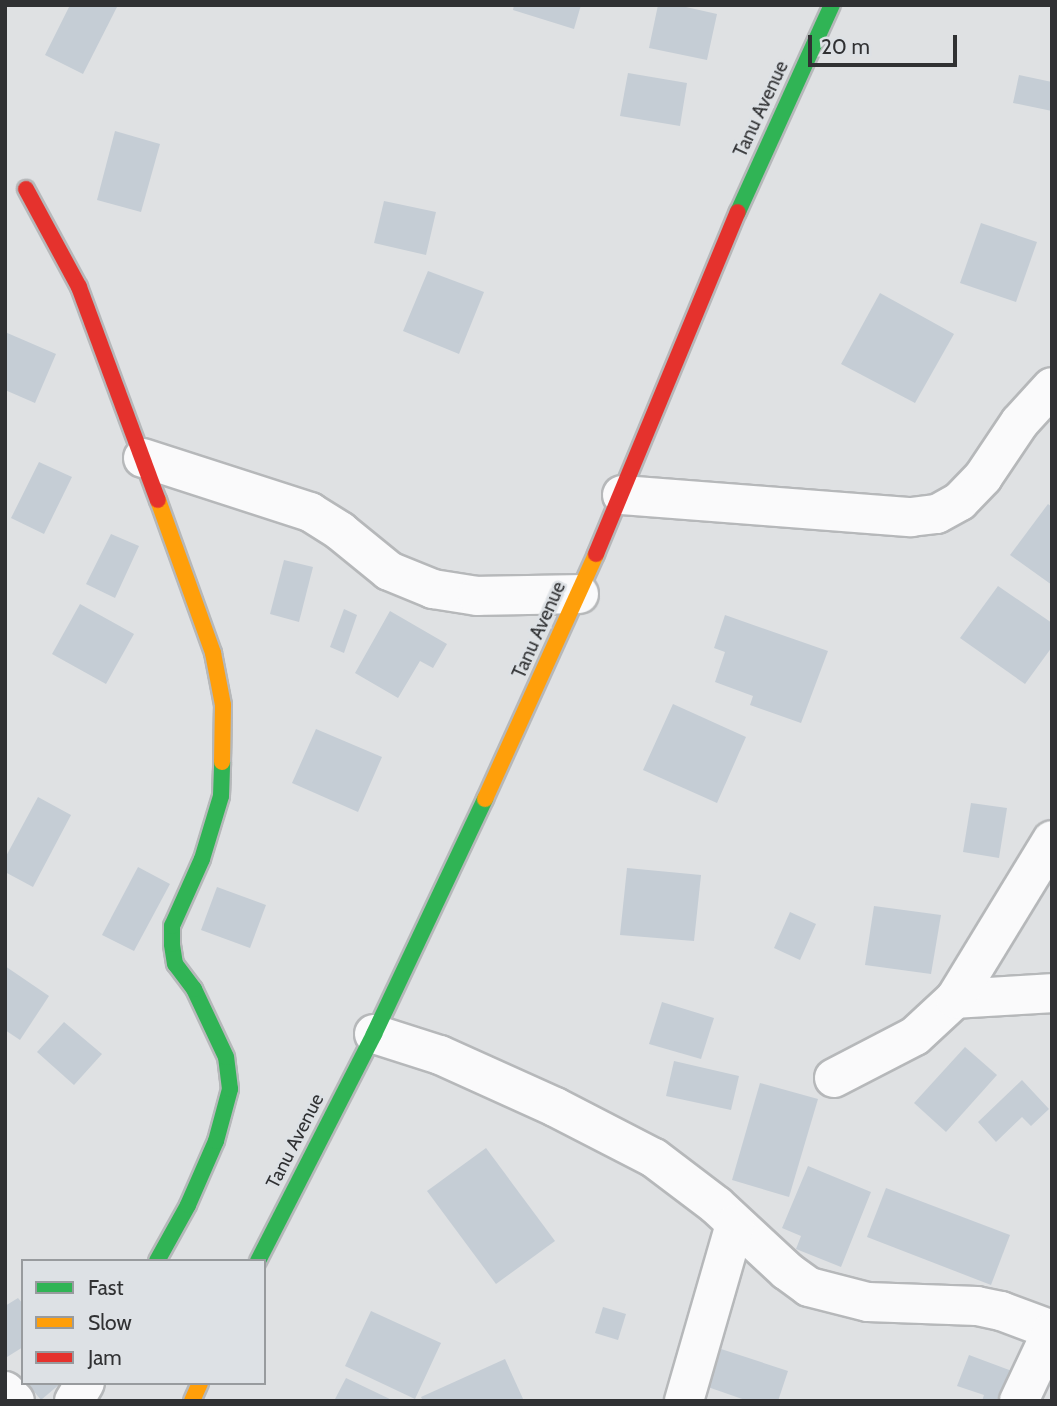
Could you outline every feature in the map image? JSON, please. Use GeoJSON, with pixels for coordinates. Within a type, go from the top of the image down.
{"type":"FeatureCollection","features":[{"type":"Feature","properties":{"kind":"street","name":"Tanu Avenue"},"geometry":{"type":"LineString","coordinates":[[259,1259],[374,1034],[579,594],[751,181],[832,5]]}},
{"type":"Feature","properties":{"kind":"street"},"geometry":{"type":"LineString","coordinates":[[26,189],[79,287],[213,653],[223,705],[221,796],[202,859],[172,926],[172,944],[175,964],[194,989],[215,1029],[226,1057],[230,1089],[216,1141],[188,1205],[158,1259]]}},
{"type":"Feature","properties":{"kind":"street"},"geometry":{"type":"LineString","coordinates":[[622,495],[911,517],[937,514],[960,501],[983,477],[1020,422],[1052,387]]}},
{"type":"Feature","properties":{"kind":"street"},"geometry":{"type":"LineString","coordinates":[[143,458],[310,512],[340,531],[389,572],[433,589],[477,596],[579,594]]}},
{"type":"Feature","properties":{"kind":"street"},"geometry":{"type":"LineString","coordinates":[[834,1078],[915,1036],[955,999],[1052,840]]}},
{"type":"Feature","properties":{"kind":"street"},"geometry":{"type":"LineString","coordinates":[[955,999],[1052,993]]}},
{"type":"Feature","properties":{"kind":"street"},"geometry":{"type":"LineString","coordinates":[[374,1034],[440,1055],[555,1107],[642,1152],[716,1205],[809,1287],[868,1302],[977,1306],[1052,1331],[1020,1401]]}},
{"type":"Feature","properties":{"kind":"street"},"geometry":{"type":"LineString","coordinates":[[684,1401],[735,1224]]}},
{"type":"Feature","properties":{"kind":"street"},"geometry":{"type":"LineString","coordinates":[[74,1401],[84,1385]]}},
{"type":"Feature","properties":{"kind":"street"},"geometry":{"type":"LineString","coordinates":[[192,1401],[199,1385]]}},
{"type":"Feature","properties":{"kind":"street"},"geometry":{"type":"LineString","coordinates":[[5,1391],[15,1401]]}},
{"type":"Feature","properties":{"kind":"building"},"geometry":{"type":"Polygon","coordinates":[[[70,5],[118,5],[83,74],[45,55],[70,5]]]}},
{"type":"Feature","properties":{"kind":"building"},"geometry":{"type":"Polygon","coordinates":[[[514,5],[581,5],[574,29],[513,10],[514,5]]]}},
{"type":"Feature","properties":{"kind":"building"},"geometry":{"type":"Polygon","coordinates":[[[658,5],[677,5],[717,14],[707,60],[649,48],[658,5]]]}},
{"type":"Feature","properties":{"kind":"building"},"geometry":{"type":"Polygon","coordinates":[[[628,73],[687,83],[680,126],[620,116],[628,73]]]}},
{"type":"Feature","properties":{"kind":"building"},"geometry":{"type":"Polygon","coordinates":[[[1019,75],[1052,82],[1052,111],[1013,103],[1019,75]]]}},
{"type":"Feature","properties":{"kind":"building"},"geometry":{"type":"Polygon","coordinates":[[[115,131],[160,144],[141,212],[97,200],[115,131]]]}},
{"type":"Feature","properties":{"kind":"building"},"geometry":{"type":"Polygon","coordinates":[[[384,201],[436,212],[426,255],[374,243],[384,201]]]}},
{"type":"Feature","properties":{"kind":"building"},"geometry":{"type":"Polygon","coordinates":[[[981,223],[1037,242],[1016,302],[960,283],[981,223]]]}},
{"type":"Feature","properties":{"kind":"building"},"geometry":{"type":"Polygon","coordinates":[[[428,271],[484,292],[459,354],[403,331],[428,271]]]}},
{"type":"Feature","properties":{"kind":"building"},"geometry":{"type":"Polygon","coordinates":[[[880,293],[954,334],[915,403],[841,364],[880,293]]]}},
{"type":"Feature","properties":{"kind":"building"},"geometry":{"type":"Polygon","coordinates":[[[5,332],[56,354],[35,403],[5,390],[5,332]]]}},
{"type":"Feature","properties":{"kind":"building"},"geometry":{"type":"Polygon","coordinates":[[[39,462],[72,477],[44,534],[11,518],[39,462]]]}},
{"type":"Feature","properties":{"kind":"building"},"geometry":{"type":"Polygon","coordinates":[[[1048,504],[1052,507],[1052,585],[1010,555],[1048,504]]]}},
{"type":"Feature","properties":{"kind":"building"},"geometry":{"type":"Polygon","coordinates":[[[111,534],[139,546],[115,598],[86,584],[111,534]]]}},
{"type":"Feature","properties":{"kind":"building"},"geometry":{"type":"Polygon","coordinates":[[[284,560],[313,567],[299,622],[270,614],[284,560]]]}},
{"type":"Feature","properties":{"kind":"building"},"geometry":{"type":"Polygon","coordinates":[[[998,586],[1052,623],[1052,647],[1025,684],[960,638],[998,586]]]}},
{"type":"Feature","properties":{"kind":"building"},"geometry":{"type":"Polygon","coordinates":[[[80,604],[134,634],[106,684],[52,654],[80,604]]]}},
{"type":"Feature","properties":{"kind":"building"},"geometry":{"type":"Polygon","coordinates":[[[344,609],[357,615],[344,653],[330,647],[344,609]]]}},
{"type":"Feature","properties":{"kind":"building"},"geometry":{"type":"Polygon","coordinates":[[[390,611],[447,644],[433,668],[420,661],[398,698],[355,673],[390,611]]]}},
{"type":"Feature","properties":{"kind":"building"},"geometry":{"type":"Polygon","coordinates":[[[725,615],[828,651],[801,723],[750,705],[753,696],[715,682],[725,652],[714,648],[725,615]]]}},
{"type":"Feature","properties":{"kind":"building"},"geometry":{"type":"Polygon","coordinates":[[[673,704],[746,737],[717,803],[643,770],[673,704]]]}},
{"type":"Feature","properties":{"kind":"building"},"geometry":{"type":"Polygon","coordinates":[[[316,729],[382,757],[358,812],[292,783],[316,729]]]}},
{"type":"Feature","properties":{"kind":"building"},"geometry":{"type":"Polygon","coordinates":[[[38,797],[71,815],[33,887],[5,872],[5,858],[38,797]]]}},
{"type":"Feature","properties":{"kind":"building"},"geometry":{"type":"Polygon","coordinates":[[[971,803],[1007,808],[999,858],[963,852],[971,803]]]}},
{"type":"Feature","properties":{"kind":"building"},"geometry":{"type":"Polygon","coordinates":[[[138,867],[170,884],[134,951],[102,935],[138,867]]]}},
{"type":"Feature","properties":{"kind":"building"},"geometry":{"type":"Polygon","coordinates":[[[627,868],[701,875],[694,941],[620,935],[627,868]]]}},
{"type":"Feature","properties":{"kind":"building"},"geometry":{"type":"Polygon","coordinates":[[[217,887],[266,905],[250,948],[201,930],[217,887]]]}},
{"type":"Feature","properties":{"kind":"building"},"geometry":{"type":"Polygon","coordinates":[[[874,906],[941,915],[931,974],[865,965],[874,906]]]}},
{"type":"Feature","properties":{"kind":"building"},"geometry":{"type":"Polygon","coordinates":[[[790,912],[816,924],[800,960],[774,948],[790,912]]]}},
{"type":"Feature","properties":{"kind":"building"},"geometry":{"type":"Polygon","coordinates":[[[5,966],[49,996],[20,1040],[5,1030],[5,966]]]}},
{"type":"Feature","properties":{"kind":"building"},"geometry":{"type":"Polygon","coordinates":[[[662,1002],[714,1018],[701,1059],[649,1044],[662,1002]]]}},
{"type":"Feature","properties":{"kind":"building"},"geometry":{"type":"Polygon","coordinates":[[[64,1022],[102,1054],[74,1085],[37,1052],[64,1022]]]}},
{"type":"Feature","properties":{"kind":"building"},"geometry":{"type":"Polygon","coordinates":[[[965,1047],[997,1075],[946,1132],[914,1103],[965,1047]]]}},
{"type":"Feature","properties":{"kind":"building"},"geometry":{"type":"Polygon","coordinates":[[[674,1061],[739,1076],[731,1110],[666,1096],[674,1061]]]}},
{"type":"Feature","properties":{"kind":"building"},"geometry":{"type":"Polygon","coordinates":[[[1022,1080],[1049,1109],[1031,1126],[1022,1117],[996,1142],[978,1122],[1022,1080]]]}},
{"type":"Feature","properties":{"kind":"building"},"geometry":{"type":"Polygon","coordinates":[[[760,1083],[818,1099],[789,1197],[732,1180],[760,1083]]]}},
{"type":"Feature","properties":{"kind":"building"},"geometry":{"type":"Polygon","coordinates":[[[486,1148],[555,1241],[496,1284],[427,1191],[486,1148]]]}},
{"type":"Feature","properties":{"kind":"building"},"geometry":{"type":"Polygon","coordinates":[[[808,1166],[871,1192],[841,1267],[796,1249],[801,1236],[782,1228],[808,1166]]]}},
{"type":"Feature","properties":{"kind":"building"},"geometry":{"type":"Polygon","coordinates":[[[886,1188],[1010,1235],[991,1285],[867,1237],[886,1188]]]}},
{"type":"Feature","properties":{"kind":"building"},"geometry":{"type":"Polygon","coordinates":[[[18,1298],[21,1302],[21,1348],[7,1357],[5,1306],[18,1298]]]}},
{"type":"Feature","properties":{"kind":"building"},"geometry":{"type":"Polygon","coordinates":[[[603,1307],[626,1314],[618,1340],[595,1333],[603,1307]]]}},
{"type":"Feature","properties":{"kind":"building"},"geometry":{"type":"Polygon","coordinates":[[[371,1311],[441,1343],[415,1399],[345,1366],[371,1311]]]}},
{"type":"Feature","properties":{"kind":"building"},"geometry":{"type":"Polygon","coordinates":[[[718,1348],[788,1371],[778,1401],[748,1401],[705,1386],[718,1348]]]}},
{"type":"Feature","properties":{"kind":"building"},"geometry":{"type":"Polygon","coordinates":[[[969,1355],[1020,1374],[1010,1401],[982,1401],[984,1395],[957,1386],[969,1355]]]}},
{"type":"Feature","properties":{"kind":"building"},"geometry":{"type":"Polygon","coordinates":[[[505,1359],[524,1401],[423,1401],[421,1397],[505,1359]]]}},
{"type":"Feature","properties":{"kind":"building"},"geometry":{"type":"Polygon","coordinates":[[[346,1378],[394,1401],[334,1401],[346,1378]]]}},
{"type":"Feature","properties":{"kind":"building"},"geometry":{"type":"Polygon","coordinates":[[[29,1385],[59,1385],[41,1400],[29,1385]]]}},
{"type":"Feature","properties":{"kind":"traffic: fast"},"geometry":{"type":"LineString","coordinates":[[738,212],[832,5]]}},
{"type":"Feature","properties":{"kind":"traffic: fast"},"geometry":{"type":"LineString","coordinates":[[158,1259],[188,1205],[216,1141],[230,1089],[226,1057],[194,989],[175,964],[172,944],[172,926],[202,859],[221,796],[222,762]]}},
{"type":"Feature","properties":{"kind":"traffic: fast"},"geometry":{"type":"LineString","coordinates":[[259,1259],[374,1034],[485,799]]}},
{"type":"Feature","properties":{"kind":"traffic: slow"},"geometry":{"type":"LineString","coordinates":[[158,500],[213,653],[223,705],[222,762]]}},
{"type":"Feature","properties":{"kind":"traffic: slow"},"geometry":{"type":"LineString","coordinates":[[485,799],[596,554]]}},
{"type":"Feature","properties":{"kind":"traffic: slow"},"geometry":{"type":"LineString","coordinates":[[192,1401],[199,1385]]}},
{"type":"Feature","properties":{"kind":"traffic: jam"},"geometry":{"type":"LineString","coordinates":[[26,189],[79,287],[158,500]]}},
{"type":"Feature","properties":{"kind":"traffic: jam"},"geometry":{"type":"LineString","coordinates":[[596,554],[738,212]]}}]}
